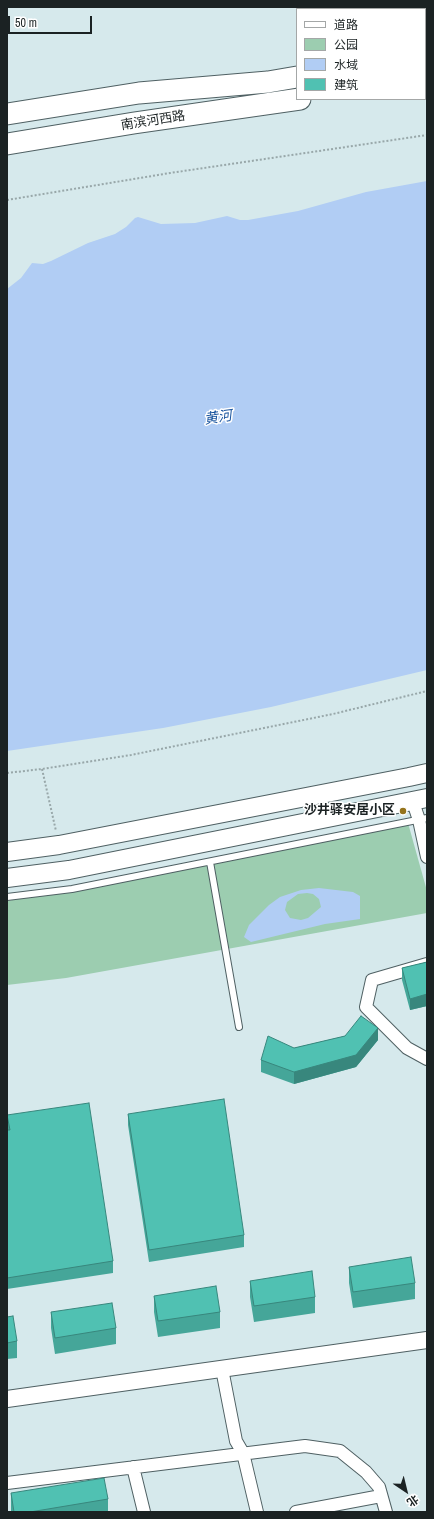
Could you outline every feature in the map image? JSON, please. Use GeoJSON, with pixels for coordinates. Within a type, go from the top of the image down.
{"type":"FeatureCollection","features":[{"type":"Feature","properties":{"kind":"highway","name":"南滨河西路"},"geometry":{"type":"LineString","coordinates":[[7,114],[139,93],[268,82],[296,77]]}},
{"type":"Feature","properties":{"kind":"highway","name":"南滨河西路"},"geometry":{"type":"LineString","coordinates":[[7,144],[134,123],[296,100]]}},
{"type":"Feature","properties":{"kind":"main road"},"geometry":{"type":"LineString","coordinates":[[7,852],[59,845],[427,773]]}},
{"type":"Feature","properties":{"kind":"main road"},"geometry":{"type":"LineString","coordinates":[[7,878],[69,870],[420,800]]}},
{"type":"Feature","properties":{"kind":"street"},"geometry":{"type":"LineString","coordinates":[[420,800],[427,857]]}},
{"type":"Feature","properties":{"kind":"street"},"geometry":{"type":"LineString","coordinates":[[427,964],[372,980],[366,1007],[407,1048],[427,1059]]}},
{"type":"Feature","properties":{"kind":"street"},"geometry":{"type":"LineString","coordinates":[[7,1399],[427,1340]]}},
{"type":"Feature","properties":{"kind":"street"},"geometry":{"type":"LineString","coordinates":[[222,1369],[236,1441],[244,1453],[257,1512]]}},
{"type":"Feature","properties":{"kind":"street"},"geometry":{"type":"LineString","coordinates":[[7,1483],[305,1446],[340,1451],[366,1472],[379,1487],[386,1512]]}},
{"type":"Feature","properties":{"kind":"street"},"geometry":{"type":"LineString","coordinates":[[133,1467],[144,1512]]}},
{"type":"Feature","properties":{"kind":"street"},"geometry":{"type":"LineString","coordinates":[[296,1512],[381,1496]]}},
{"type":"Feature","properties":{"kind":"lane"},"geometry":{"type":"LineString","coordinates":[[7,897],[72,890],[423,819]]}},
{"type":"Feature","properties":{"kind":"lane"},"geometry":{"type":"LineString","coordinates":[[210,862],[239,1027]]}},
{"type":"Feature","properties":{"kind":"path"},"geometry":{"type":"LineString","coordinates":[[7,200],[170,173],[427,135]]}},
{"type":"Feature","properties":{"kind":"path"},"geometry":{"type":"LineString","coordinates":[[7,773],[130,755],[302,721],[427,691]]}},
{"type":"Feature","properties":{"kind":"path"},"geometry":{"type":"LineString","coordinates":[[42,769],[59,845]]}},
{"type":"Feature","properties":{"kind":"green space"},"geometry":{"type":"Polygon","coordinates":[[[408,823],[427,891],[427,913],[66,978],[7,985],[7,901],[408,823]]]}},
{"type":"Feature","properties":{"kind":"water","name":"黄河"},"geometry":{"type":"Polygon","coordinates":[[[427,181],[427,670],[271,707],[163,728],[7,751],[7,289],[21,278],[32,263],[43,264],[88,243],[115,234],[138,217],[161,224],[195,223],[227,216],[240,220],[248,220],[298,211],[366,192],[427,181]]]}},
{"type":"Feature","properties":{"kind":"water"},"geometry":{"type":"Polygon","coordinates":[[[319,888],[353,892],[360,896],[360,919],[325,924],[251,942],[244,937],[249,925],[269,905],[280,897],[301,890],[319,888]],[[298,894],[287,902],[285,910],[290,918],[301,920],[308,918],[321,907],[319,899],[313,894],[298,894]]]}},
{"type":"Feature","properties":{"kind":"building"},"geometry":{"type":"Polygon","coordinates":[[[427,962],[427,994],[410,999],[402,968],[427,962]]]}},
{"type":"Feature","properties":{"kind":"building"},"geometry":{"type":"Polygon","coordinates":[[[361,1016],[378,1028],[356,1055],[294,1072],[261,1060],[268,1036],[294,1048],[345,1036],[361,1016]]]}},
{"type":"Feature","properties":{"kind":"building"},"geometry":{"type":"Polygon","coordinates":[[[224,1099],[244,1235],[149,1250],[128,1114],[224,1099]]]}},
{"type":"Feature","properties":{"kind":"building"},"geometry":{"type":"Polygon","coordinates":[[[89,1103],[113,1261],[7,1278],[7,1130],[10,1130],[7,1115],[89,1103]]]}},
{"type":"Feature","properties":{"kind":"building"},"geometry":{"type":"Polygon","coordinates":[[[411,1257],[415,1283],[353,1292],[349,1267],[411,1257]]]}},
{"type":"Feature","properties":{"kind":"building"},"geometry":{"type":"Polygon","coordinates":[[[312,1271],[315,1297],[254,1306],[250,1281],[312,1271]]]}},
{"type":"Feature","properties":{"kind":"building"},"geometry":{"type":"Polygon","coordinates":[[[216,1286],[220,1312],[158,1321],[154,1296],[216,1286]]]}},
{"type":"Feature","properties":{"kind":"building"},"geometry":{"type":"Polygon","coordinates":[[[112,1303],[116,1328],[55,1338],[51,1312],[112,1303]]]}},
{"type":"Feature","properties":{"kind":"building"},"geometry":{"type":"Polygon","coordinates":[[[13,1316],[17,1341],[7,1343],[7,1317],[13,1316]]]}},
{"type":"Feature","properties":{"kind":"building"},"geometry":{"type":"Polygon","coordinates":[[[104,1478],[108,1499],[30,1512],[14,1512],[11,1493],[104,1478]]]}},
{"type":"Feature","properties":{"kind":"place","name":"沙井驿安居小区"},"geometry":{"type":"Point","coordinates":[403,811]}}]}
